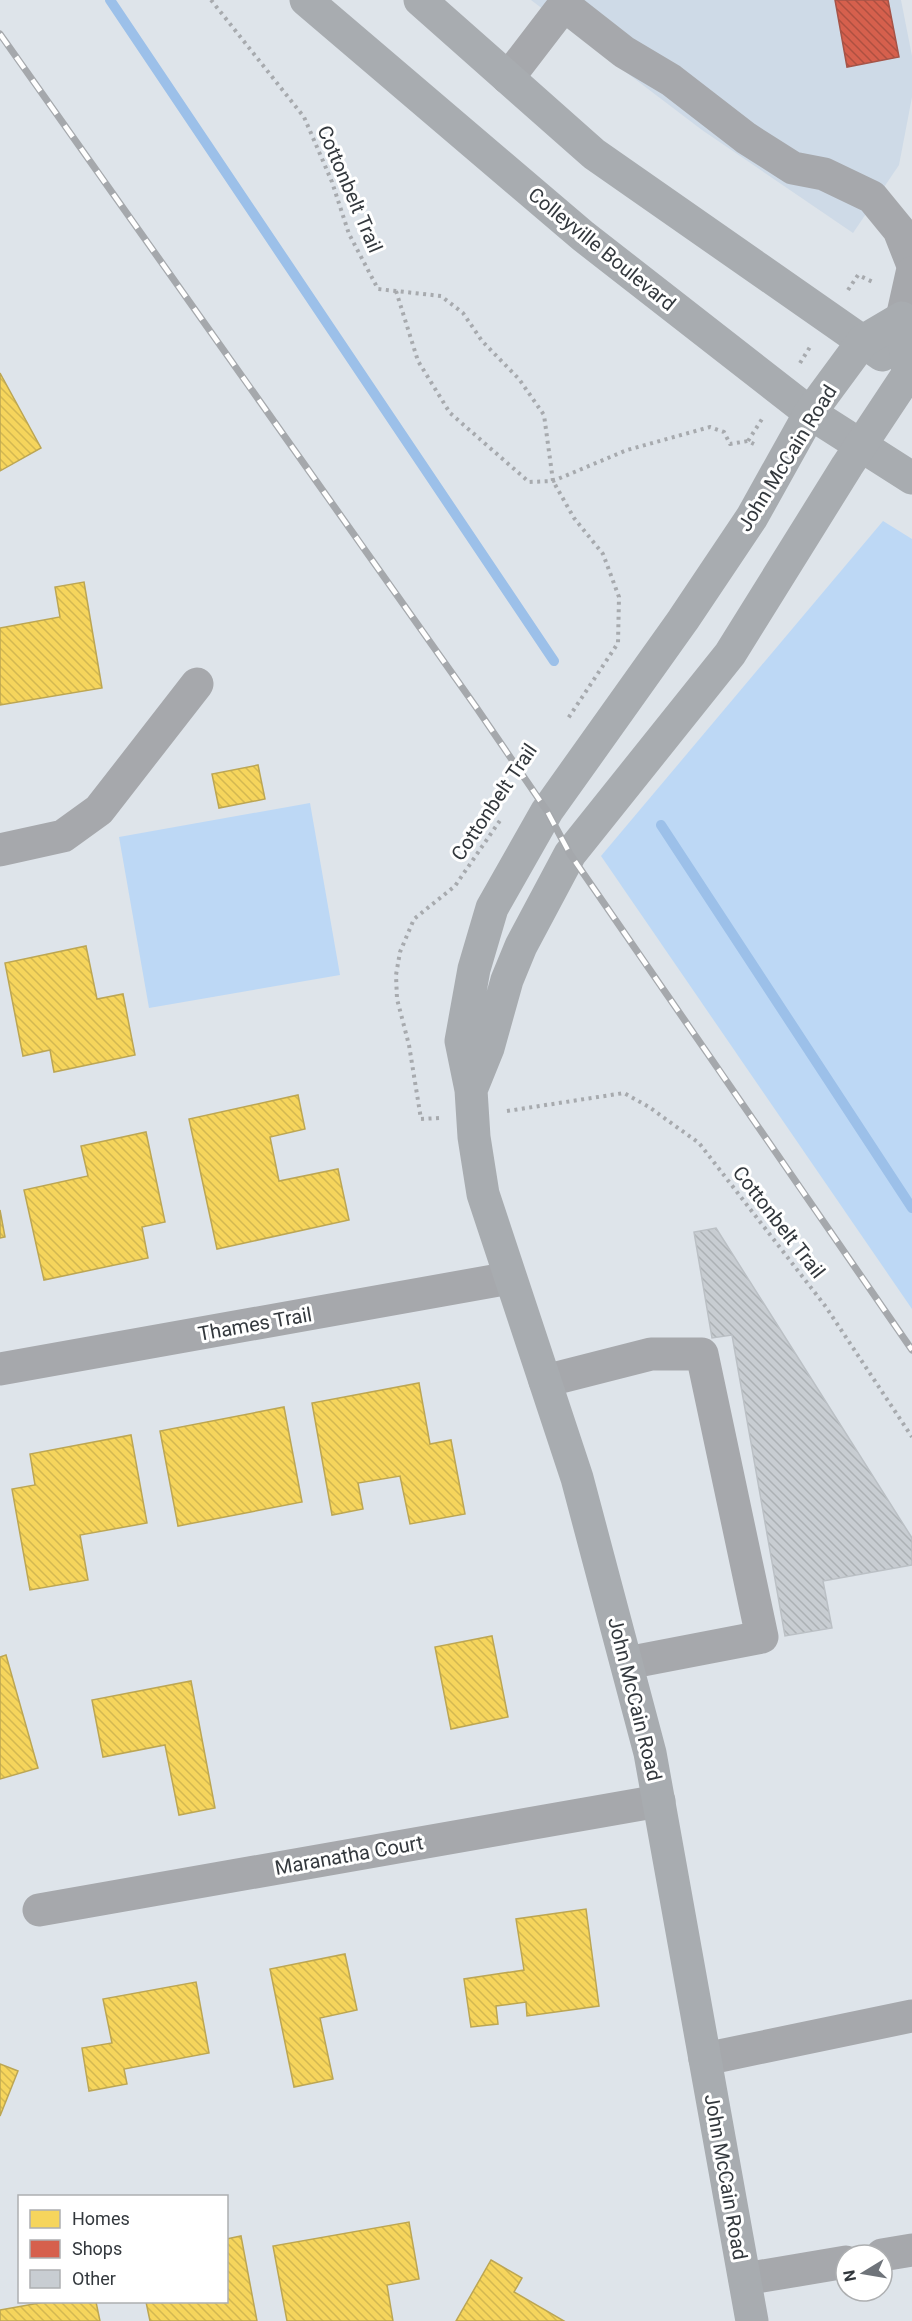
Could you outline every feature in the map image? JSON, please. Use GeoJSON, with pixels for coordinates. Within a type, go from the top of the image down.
{"type":"FeatureCollection","features":[{"type":"Feature","properties":{"kind":"main road","name":"Colleyville Boulevard"},"geometry":{"type":"LineString","coordinates":[[306,0],[583,236],[810,413],[912,478]]}},
{"type":"Feature","properties":{"kind":"main road"},"geometry":{"type":"LineString","coordinates":[[420,0],[594,154],[910,375]]}},
{"type":"Feature","properties":{"kind":"main road"},"geometry":{"type":"LineString","coordinates":[[902,318],[910,375]]}},
{"type":"Feature","properties":{"kind":"main road","name":"John McCain Road"},"geometry":{"type":"LineString","coordinates":[[752,2321],[650,1753],[577,1478],[483,1194],[472,1102],[461,1041],[474,969],[492,908],[547,811],[752,517],[810,413],[863,341],[902,318]]}},
{"type":"Feature","properties":{"kind":"main road","name":"John McCain Road"},"geometry":{"type":"LineString","coordinates":[[472,1102],[510,972],[570,854],[730,654],[860,446],[910,375]]}},
{"type":"Feature","properties":{"kind":"street"},"geometry":{"type":"LineString","coordinates":[[508,78],[564,5],[624,52],[671,80],[746,138],[793,168],[824,174],[872,197],[899,230],[912,263]]}},
{"type":"Feature","properties":{"kind":"street"},"geometry":{"type":"LineString","coordinates":[[902,318],[912,273]]}},
{"type":"Feature","properties":{"kind":"street"},"geometry":{"type":"LineString","coordinates":[[5,848],[63,836],[99,810],[196,684]]}},
{"type":"Feature","properties":{"kind":"street","name":"Thames Trail"},"geometry":{"type":"LineString","coordinates":[[0,1369],[510,1278]]}},
{"type":"Feature","properties":{"kind":"street"},"geometry":{"type":"LineString","coordinates":[[545,1382],[651,1354],[702,1354],[762,1637],[627,1663]]}},
{"type":"Feature","properties":{"kind":"street","name":"Maranatha Court"},"geometry":{"type":"LineString","coordinates":[[39,1910],[659,1801]]}},
{"type":"Feature","properties":{"kind":"street"},"geometry":{"type":"LineString","coordinates":[[705,2059],[912,2016]]}},
{"type":"Feature","properties":{"kind":"street"},"geometry":{"type":"LineString","coordinates":[[894,2253],[912,2250]]}},
{"type":"Feature","properties":{"kind":"street"},"geometry":{"type":"LineString","coordinates":[[745,2279],[834,2264]]}},
{"type":"Feature","properties":{"kind":"path","name":"Cottonbelt Trail"},"geometry":{"type":"LineString","coordinates":[[211,0],[304,117],[332,182],[349,234],[378,289],[441,296],[463,313],[482,341],[519,379],[544,415],[553,481],[574,518],[603,554],[619,597],[618,643],[566,721]]}},
{"type":"Feature","properties":{"kind":"path"},"geometry":{"type":"LineString","coordinates":[[396,291],[418,361],[450,413],[529,482],[553,481],[627,450],[710,426],[724,432],[730,444],[748,441],[858,275]]}},
{"type":"Feature","properties":{"kind":"path","name":"Cottonbelt Trail"},"geometry":{"type":"LineString","coordinates":[[507,809],[455,886],[414,919],[400,952],[396,975],[397,999],[409,1045],[421,1119],[472,1102],[624,1093],[649,1107],[699,1143],[826,1306],[912,1437]]}},
{"type":"Feature","properties":{"kind":"shaded area"},"geometry":{"type":"Polygon","coordinates":[[[531,0],[901,0],[912,56],[912,97],[899,165],[853,233],[702,130],[531,0]]]}},
{"type":"Feature","properties":{"kind":"shaded area"},"geometry":{"type":"Polygon","coordinates":[[[883,521],[912,539],[912,1309],[601,856],[883,521]]]}},
{"type":"Feature","properties":{"kind":"shaded area"},"geometry":{"type":"Polygon","coordinates":[[[310,803],[340,975],[149,1008],[119,837],[310,803]]]}},
{"type":"Feature","properties":{"kind":"building: Homes"},"geometry":{"type":"Polygon","coordinates":[[[0,373],[41,448],[0,471],[0,373]]]}},
{"type":"Feature","properties":{"kind":"building: Homes"},"geometry":{"type":"Polygon","coordinates":[[[84,582],[102,688],[0,705],[0,628],[60,617],[55,587],[84,582]]]}},
{"type":"Feature","properties":{"kind":"building: Homes"},"geometry":{"type":"Polygon","coordinates":[[[258,765],[265,799],[219,808],[212,774],[258,765]]]}},
{"type":"Feature","properties":{"kind":"building: Homes"},"geometry":{"type":"Polygon","coordinates":[[[86,946],[97,999],[123,994],[135,1055],[54,1072],[50,1050],[23,1056],[5,963],[86,946]]]}},
{"type":"Feature","properties":{"kind":"building: Homes"},"geometry":{"type":"Polygon","coordinates":[[[298,1095],[305,1129],[270,1137],[279,1181],[338,1169],[349,1220],[217,1249],[189,1119],[298,1095]]]}},
{"type":"Feature","properties":{"kind":"building: Homes"},"geometry":{"type":"Polygon","coordinates":[[[146,1132],[165,1222],[142,1227],[148,1258],[44,1280],[24,1190],[88,1176],[81,1146],[146,1132]]]}},
{"type":"Feature","properties":{"kind":"building: Homes"},"geometry":{"type":"Polygon","coordinates":[[[0,1210],[5,1237],[0,1238],[0,1210]]]}},
{"type":"Feature","properties":{"kind":"building: Homes"},"geometry":{"type":"Polygon","coordinates":[[[419,1383],[430,1444],[451,1440],[465,1514],[410,1524],[400,1476],[358,1483],[363,1509],[332,1515],[312,1403],[419,1383]]]}},
{"type":"Feature","properties":{"kind":"building: Homes"},"geometry":{"type":"Polygon","coordinates":[[[284,1407],[302,1502],[178,1526],[160,1431],[284,1407]]]}},
{"type":"Feature","properties":{"kind":"building: Homes"},"geometry":{"type":"Polygon","coordinates":[[[131,1435],[147,1523],[80,1535],[88,1580],[30,1590],[12,1489],[35,1485],[30,1454],[131,1435]]]}},
{"type":"Feature","properties":{"kind":"building: Homes"},"geometry":{"type":"Polygon","coordinates":[[[492,1636],[508,1717],[451,1729],[435,1647],[492,1636]]]}},
{"type":"Feature","properties":{"kind":"building: Homes"},"geometry":{"type":"Polygon","coordinates":[[[6,1655],[38,1768],[0,1779],[0,1657],[6,1655]]]}},
{"type":"Feature","properties":{"kind":"building: Homes"},"geometry":{"type":"Polygon","coordinates":[[[191,1681],[215,1808],[179,1815],[165,1745],[103,1757],[92,1700],[191,1681]]]}},
{"type":"Feature","properties":{"kind":"building: Homes"},"geometry":{"type":"Polygon","coordinates":[[[586,1909],[599,2006],[527,2016],[526,2002],[496,2006],[498,2024],[471,2027],[464,1979],[524,1970],[516,1919],[586,1909]]]}},
{"type":"Feature","properties":{"kind":"building: Homes"},"geometry":{"type":"Polygon","coordinates":[[[345,1954],[357,2010],[320,2018],[333,2079],[294,2087],[270,1969],[345,1954]]]}},
{"type":"Feature","properties":{"kind":"building: Homes"},"geometry":{"type":"Polygon","coordinates":[[[196,1982],[209,2053],[124,2069],[127,2084],[89,2091],[82,2048],[112,2043],[103,1999],[196,1982]]]}},
{"type":"Feature","properties":{"kind":"building: Homes"},"geometry":{"type":"Polygon","coordinates":[[[0,2064],[18,2071],[0,2116],[0,2064]]]}},
{"type":"Feature","properties":{"kind":"building: Homes"},"geometry":{"type":"Polygon","coordinates":[[[409,2222],[419,2279],[387,2285],[393,2321],[287,2321],[273,2246],[409,2222]]]}},
{"type":"Feature","properties":{"kind":"building: Homes"},"geometry":{"type":"Polygon","coordinates":[[[241,2236],[257,2321],[150,2321],[146,2303],[228,2303],[228,2239],[241,2236]]]}},
{"type":"Feature","properties":{"kind":"building: Homes"},"geometry":{"type":"Polygon","coordinates":[[[491,2260],[522,2278],[514,2292],[564,2321],[456,2321],[491,2260]]]}},
{"type":"Feature","properties":{"kind":"building: Homes"},"geometry":{"type":"Polygon","coordinates":[[[39,2303],[96,2303],[100,2321],[0,2321],[0,2310],[39,2303]]]}},
{"type":"Feature","properties":{"kind":"building: Shops"},"geometry":{"type":"Polygon","coordinates":[[[835,0],[888,0],[899,57],[847,67],[835,0]]]}},
{"type":"Feature","properties":{"kind":"building: Other"},"geometry":{"type":"Polygon","coordinates":[[[716,1228],[912,1538],[912,1565],[823,1581],[832,1628],[785,1636],[732,1335],[712,1338],[694,1232],[716,1228]]]}},
{"type":"Feature","properties":{"kind":"waterway"},"geometry":{"type":"LineString","coordinates":[[110,0],[554,661]]}},
{"type":"Feature","properties":{"kind":"waterway"},"geometry":{"type":"LineString","coordinates":[[661,825],[912,1208]]}},
{"type":"Feature","properties":{"kind":"railway"},"geometry":{"type":"LineString","coordinates":[[0,34],[476,707],[547,811],[570,854],[912,1350]]}}]}
